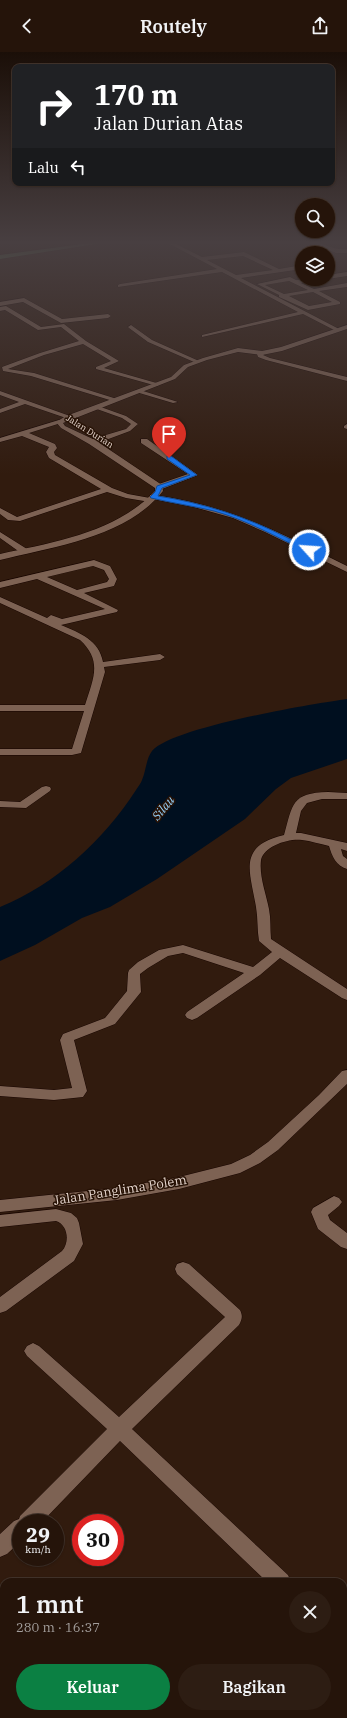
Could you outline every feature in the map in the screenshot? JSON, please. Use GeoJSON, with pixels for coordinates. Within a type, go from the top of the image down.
{"type":"FeatureCollection","features":[{"type":"Feature","properties":{"kind":"street"},"geometry":{"type":"LineString","coordinates":[[23,320],[40,329],[61,323],[83,320]]}},
{"type":"Feature","properties":{"kind":"street"},"geometry":{"type":"LineString","coordinates":[[56,320],[84,342],[116,360],[98,368],[157,384]]}},
{"type":"Feature","properties":{"kind":"street"},"geometry":{"type":"LineString","coordinates":[[204,336],[272,320]]}},
{"type":"Feature","properties":{"kind":"street"},"geometry":{"type":"LineString","coordinates":[[319,320],[338,330]]}},
{"type":"Feature","properties":{"kind":"street"},"geometry":{"type":"LineString","coordinates":[[132,327],[150,341],[196,361]]}},
{"type":"Feature","properties":{"kind":"street","name":"Jalan Durian"},"geometry":{"type":"LineString","coordinates":[[58,422],[177,376],[186,366],[196,361],[238,350],[262,353],[289,347],[347,327]]}},
{"type":"Feature","properties":{"kind":"street"},"geometry":{"type":"LineString","coordinates":[[84,342],[42,354],[4,368],[5,370],[32,374],[115,400]]}},
{"type":"Feature","properties":{"kind":"street"},"geometry":{"type":"LineString","coordinates":[[262,353],[260,356],[268,359],[347,379]]}},
{"type":"Feature","properties":{"kind":"street"},"geometry":{"type":"LineString","coordinates":[[138,391],[175,402]]}},
{"type":"Feature","properties":{"kind":"street"},"geometry":{"type":"LineString","coordinates":[[0,393],[68,417]]}},
{"type":"Feature","properties":{"kind":"street"},"geometry":{"type":"LineString","coordinates":[[0,411],[25,402]]}},
{"type":"Feature","properties":{"kind":"street"},"geometry":{"type":"LineString","coordinates":[[92,442],[128,430],[135,424],[124,417],[96,407]]}},
{"type":"Feature","properties":{"kind":"street"},"geometry":{"type":"LineString","coordinates":[[0,440],[24,434],[58,422]]}},
{"type":"Feature","properties":{"kind":"street","name":"Jalan Durian"},"geometry":{"type":"LineString","coordinates":[[58,422],[92,442],[159,487]]}},
{"type":"Feature","properties":{"kind":"street"},"geometry":{"type":"LineString","coordinates":[[24,434],[51,445],[53,448],[50,452],[52,456],[108,489],[126,496],[199,505],[236,517],[272,532],[347,569]]}},
{"type":"Feature","properties":{"kind":"street"},"geometry":{"type":"LineString","coordinates":[[0,557],[78,538],[96,532],[139,512],[158,493],[159,487],[194,475],[144,441]]}},
{"type":"Feature","properties":{"kind":"street"},"geometry":{"type":"LineString","coordinates":[[0,510],[11,518],[17,519],[108,489]]}},
{"type":"Feature","properties":{"kind":"street"},"geometry":{"type":"LineString","coordinates":[[0,534],[24,551]]}},
{"type":"Feature","properties":{"kind":"street"},"geometry":{"type":"LineString","coordinates":[[0,585],[94,563],[107,568],[113,579],[110,584],[76,593]]}},
{"type":"Feature","properties":{"kind":"street"},"geometry":{"type":"LineString","coordinates":[[0,595],[60,622],[114,610],[38,576]]}},
{"type":"Feature","properties":{"kind":"street"},"geometry":{"type":"LineString","coordinates":[[0,600],[83,638],[92,646],[97,654],[100,672],[77,751],[0,752]]}},
{"type":"Feature","properties":{"kind":"street"},"geometry":{"type":"LineString","coordinates":[[99,665],[160,657]]}},
{"type":"Feature","properties":{"kind":"street"},"geometry":{"type":"LineString","coordinates":[[0,708],[89,708]]}},
{"type":"Feature","properties":{"kind":"street"},"geometry":{"type":"LineString","coordinates":[[0,804],[22,806],[46,789]]}},
{"type":"Feature","properties":{"kind":"street"},"geometry":{"type":"LineString","coordinates":[[289,837],[298,805],[304,799],[310,797],[347,796]]}},
{"type":"Feature","properties":{"kind":"street"},"geometry":{"type":"LineString","coordinates":[[347,847],[301,836],[289,837],[263,849],[257,855],[256,861],[265,941],[347,995]]}},
{"type":"Feature","properties":{"kind":"street"},"geometry":{"type":"LineString","coordinates":[[334,844],[338,857],[347,865]]}},
{"type":"Feature","properties":{"kind":"street"},"geometry":{"type":"LineString","coordinates":[[0,1091],[54,1095],[79,1092],[81,1090],[68,1038],[110,1021],[134,992],[134,973],[164,953],[183,949],[255,972]]}},
{"type":"Feature","properties":{"kind":"street"},"geometry":{"type":"LineString","coordinates":[[192,1015],[255,972],[280,952]]}},
{"type":"Feature","properties":{"kind":"street","name":"Jalan Panglima Polem"},"geometry":{"type":"LineString","coordinates":[[0,1206],[117,1194],[179,1183],[235,1169],[255,1159],[274,1146],[347,1075]]}},
{"type":"Feature","properties":{"kind":"street"},"geometry":{"type":"LineString","coordinates":[[334,1202],[326,1209],[319,1212],[324,1224],[347,1242]]}},
{"type":"Feature","properties":{"kind":"street"},"geometry":{"type":"LineString","coordinates":[[0,1221],[56,1215],[65,1218],[71,1223],[76,1245],[68,1256],[0,1306]]}},
{"type":"Feature","properties":{"kind":"street"},"geometry":{"type":"LineString","coordinates":[[37,1514],[120,1429],[234,1317],[232,1313],[183,1269]]}},
{"type":"Feature","properties":{"kind":"street"},"geometry":{"type":"LineString","coordinates":[[33,1351],[120,1429],[277,1578]]}},
{"type":"Feature","properties":{"kind":"street"},"geometry":{"type":"LineString","coordinates":[[0,1547],[12,1536]]}},
{"type":"Feature","properties":{"kind":"water","name":"Silau"},"geometry":{"type":"Polygon","coordinates":[[[347,699],[347,759],[291,778],[276,789],[245,819],[157,879],[110,907],[82,918],[35,945],[0,961],[0,907],[21,897],[59,873],[77,859],[109,827],[142,781],[148,758],[152,751],[165,742],[186,733],[213,725],[275,711],[347,699]]]}},
{"type":"Feature","properties":{"kind":"route"},"geometry":{"type":"LineString","coordinates":[[169,458],[194,475],[159,487],[158,493],[153,497],[218,510],[272,532],[309,550]]}}]}
